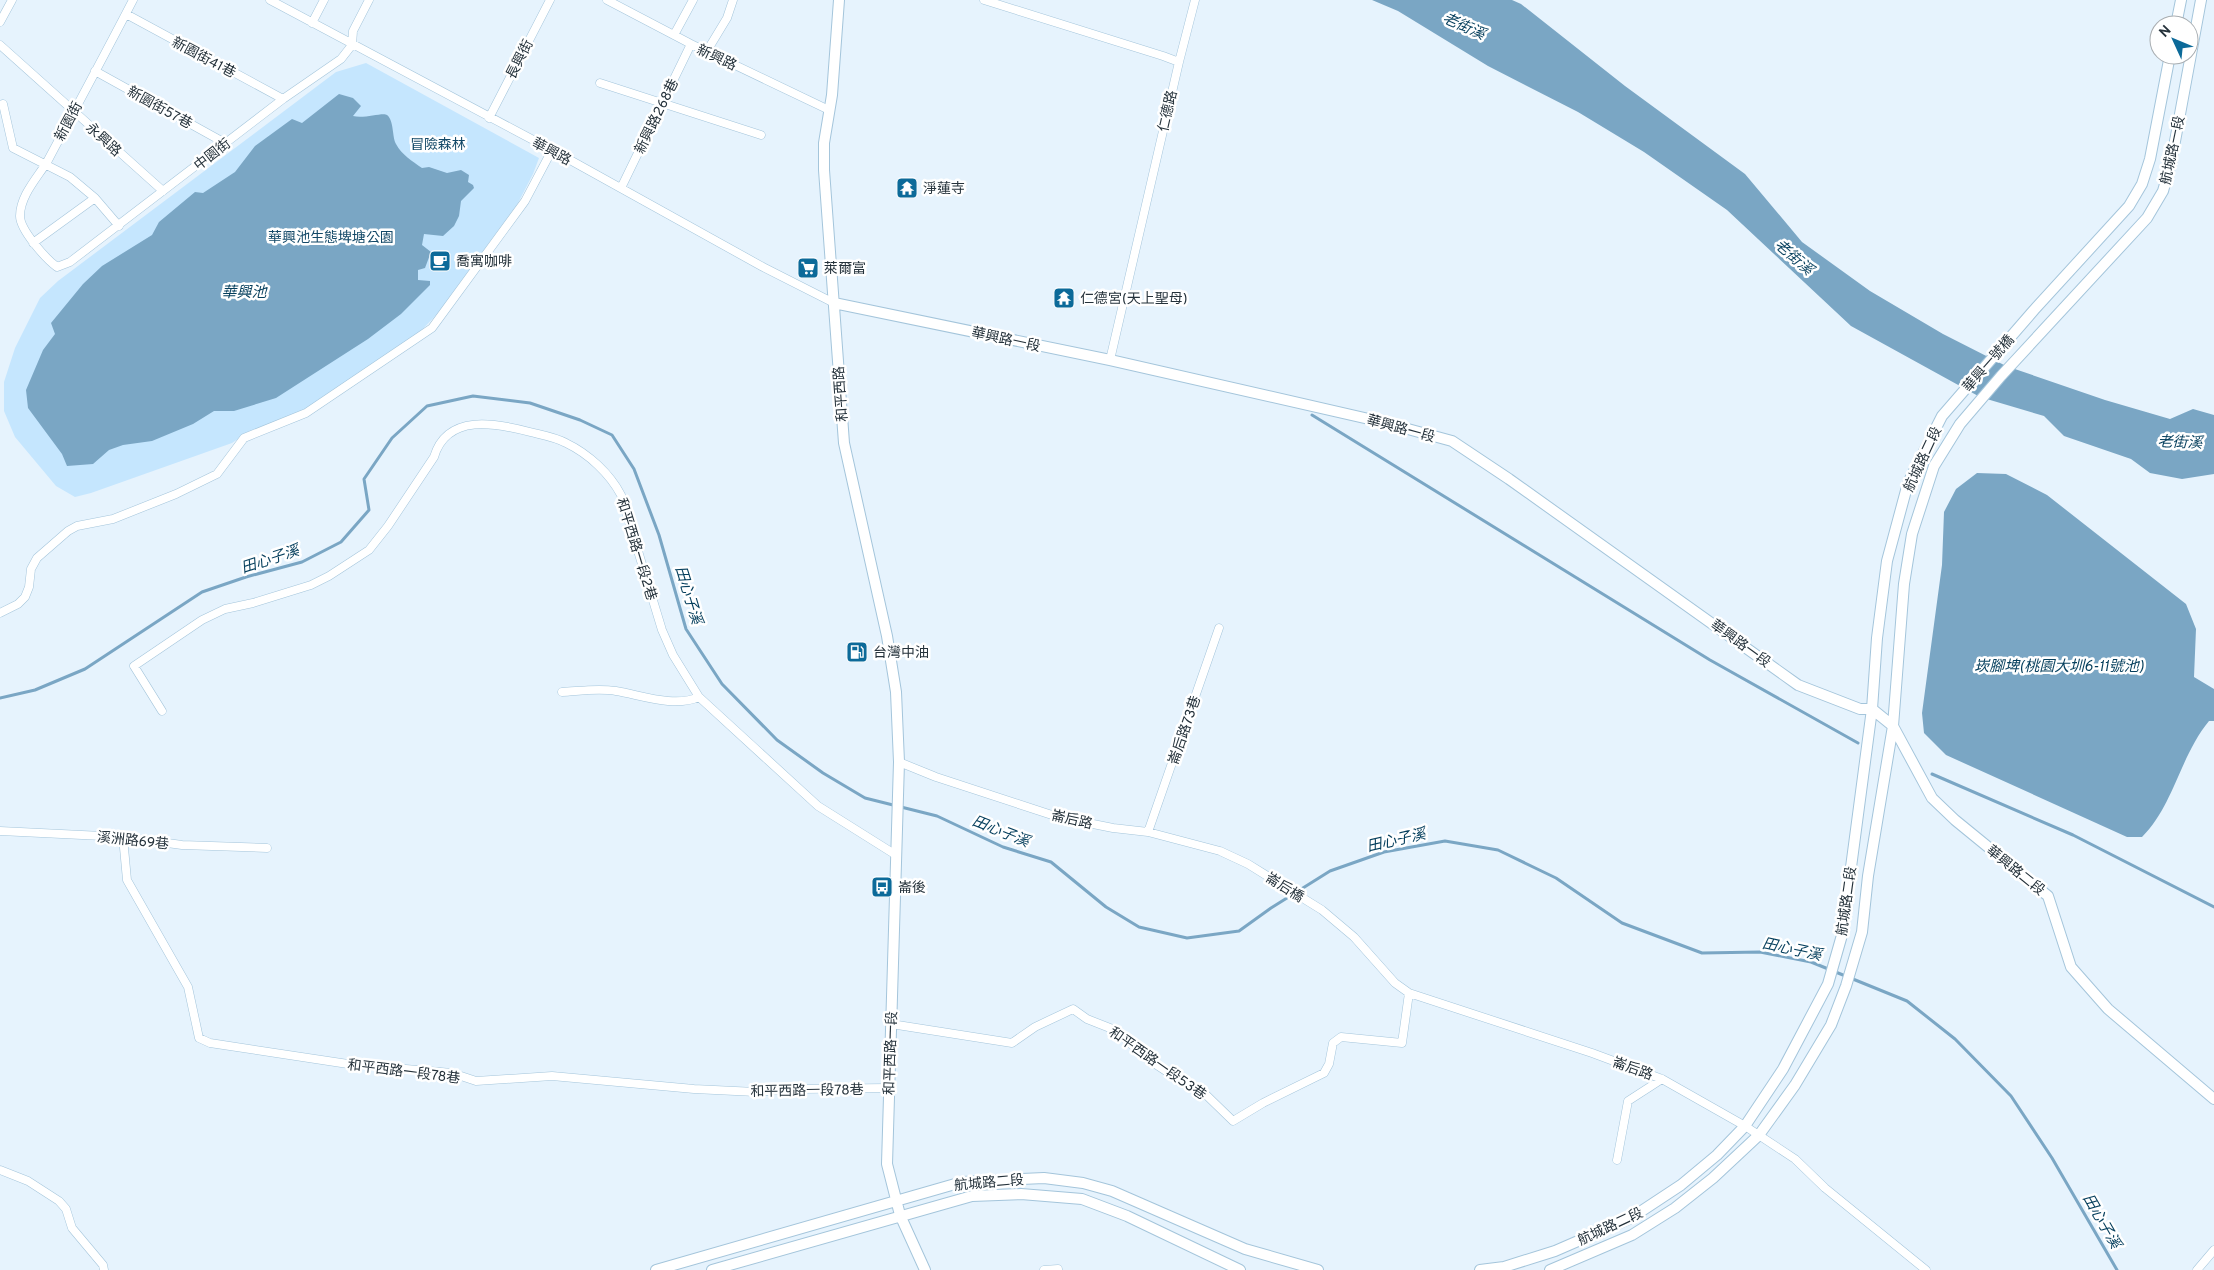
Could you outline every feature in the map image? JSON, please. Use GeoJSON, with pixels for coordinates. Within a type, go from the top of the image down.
{"type":"FeatureCollection","features":[{"type":"Feature","properties":{"kind":"street"},"geometry":{"type":"LineString","coordinates":[[0,22],[12,0]]}},
{"type":"Feature","properties":{"kind":"street","name":"新園街"},"geometry":{"type":"LineString","coordinates":[[33,243],[20,218],[21,204],[45,164],[133,0]]}},
{"type":"Feature","properties":{"kind":"street","name":"華興路"},"geometry":{"type":"LineString","coordinates":[[270,0],[552,150],[763,267],[834,302]]}},
{"type":"Feature","properties":{"kind":"street"},"geometry":{"type":"LineString","coordinates":[[312,23],[324,0]]}},
{"type":"Feature","properties":{"kind":"street","name":"中園街"},"geometry":{"type":"LineString","coordinates":[[33,243],[47,260],[57,267],[70,262],[283,100],[341,59],[352,45],[353,31],[369,0]]}},
{"type":"Feature","properties":{"kind":"street","name":"長興街"},"geometry":{"type":"LineString","coordinates":[[489,118],[550,0]]}},
{"type":"Feature","properties":{"kind":"street","name":"新興路"},"geometry":{"type":"LineString","coordinates":[[607,0],[707,52],[829,110]]}},
{"type":"Feature","properties":{"kind":"street"},"geometry":{"type":"LineString","coordinates":[[674,35],[693,0]]}},
{"type":"Feature","properties":{"kind":"street"},"geometry":{"type":"LineString","coordinates":[[707,52],[727,18],[733,0]]}},
{"type":"Feature","properties":{"kind":"street","name":"和平西路"},"geometry":{"type":"LineString","coordinates":[[839,0],[829,110],[824,143],[824,170],[844,443],[887,636],[896,692],[899,762],[896,830]]}},
{"type":"Feature","properties":{"kind":"street"},"geometry":{"type":"LineString","coordinates":[[984,0],[1178,62]]}},
{"type":"Feature","properties":{"kind":"street","name":"仁德路"},"geometry":{"type":"LineString","coordinates":[[1110,360],[1178,62],[1195,0]]}},
{"type":"Feature","properties":{"kind":"street"},"geometry":{"type":"LineString","coordinates":[[2178,15],[2181,0]]}},
{"type":"Feature","properties":{"kind":"street","name":"航城路一段"},"geometry":{"type":"LineString","coordinates":[[2052,320],[2147,218],[2163,191],[2201,0]]}},
{"type":"Feature","properties":{"kind":"street","name":"新園街41巷"},"geometry":{"type":"LineString","coordinates":[[126,14],[283,100]]}},
{"type":"Feature","properties":{"kind":"street","name":"新興路268巷"},"geometry":{"type":"LineString","coordinates":[[621,188],[691,44]]}},
{"type":"Feature","properties":{"kind":"street","name":"永興路"},"geometry":{"type":"LineString","coordinates":[[0,45],[163,191]]}},
{"type":"Feature","properties":{"kind":"street","name":"航城路一段"},"geometry":{"type":"LineString","coordinates":[[2034,310],[2129,206],[2142,184],[2150,159],[2168,65]]}},
{"type":"Feature","properties":{"kind":"street","name":"新園街57巷"},"geometry":{"type":"LineString","coordinates":[[95,71],[226,143]]}},
{"type":"Feature","properties":{"kind":"street"},"geometry":{"type":"LineString","coordinates":[[600,83],[761,135]]}},
{"type":"Feature","properties":{"kind":"street"},"geometry":{"type":"LineString","coordinates":[[3,104],[13,148],[70,177],[95,198],[119,226]]}},
{"type":"Feature","properties":{"kind":"street"},"geometry":{"type":"LineString","coordinates":[[0,613],[18,604],[25,597],[29,587],[31,569],[37,558],[68,531],[77,526],[113,519],[176,494],[217,474],[244,438],[306,413],[432,328],[524,200],[552,150]]}},
{"type":"Feature","properties":{"kind":"street"},"geometry":{"type":"LineString","coordinates":[[33,243],[95,198]]}},
{"type":"Feature","properties":{"kind":"street","name":"華興路一段"},"geometry":{"type":"LineString","coordinates":[[834,302],[1110,360],[1382,422],[1452,441],[1509,479],[1798,685],[1860,709],[1872,709],[1893,726]]}},
{"type":"Feature","properties":{"kind":"street","name":"華興一號橋"},"geometry":{"type":"LineString","coordinates":[[1942,416],[2034,310]]}},
{"type":"Feature","properties":{"kind":"street","name":"華興一號橋"},"geometry":{"type":"LineString","coordinates":[[1960,424],[2052,320]]}},
{"type":"Feature","properties":{"kind":"street","name":"航城路二段"},"geometry":{"type":"LineString","coordinates":[[1480,1270],[1504,1267],[1555,1250],[1631,1218],[1681,1185],[1717,1155],[1745,1126],[1784,1069],[1828,984],[1842,938],[1872,709],[1877,638],[1887,561],[1908,483],[1942,416]]}},
{"type":"Feature","properties":{"kind":"street","name":"和平西路一段2巷"},"geometry":{"type":"LineString","coordinates":[[162,711],[134,666],[202,620],[224,609],[254,603],[311,585],[329,576],[369,550],[388,526],[434,457],[436,451],[450,433],[466,426],[486,423],[504,425],[568,443],[614,481],[622,495],[662,630],[673,655],[699,697],[818,806],[896,855]]}},
{"type":"Feature","properties":{"kind":"street","name":"航城路二段"},"geometry":{"type":"LineString","coordinates":[[1550,1270],[1632,1235],[1675,1208],[1713,1178],[1758,1135],[1795,1085],[1831,1025],[1846,986],[1858,944],[1893,726],[1904,584],[1912,534],[1934,466],[1960,424]]}},
{"type":"Feature","properties":{"kind":"street","name":"崙后路73巷"},"geometry":{"type":"LineString","coordinates":[[1148,832],[1219,628]]}},
{"type":"Feature","properties":{"kind":"street"},"geometry":{"type":"LineString","coordinates":[[562,692],[596,689],[616,691],[652,699],[690,701],[699,697]]}},
{"type":"Feature","properties":{"kind":"street","name":"華興路二段"},"geometry":{"type":"LineString","coordinates":[[1893,726],[1932,798],[1955,820],[2048,896],[2071,967],[2108,1009],[2214,1100]]}},
{"type":"Feature","properties":{"kind":"street","name":"崙后路"},"geometry":{"type":"LineString","coordinates":[[899,762],[936,777],[1058,817],[1113,828],[1148,832],[1220,851],[1248,864]]}},
{"type":"Feature","properties":{"kind":"street","name":"和平西路一段"},"geometry":{"type":"LineString","coordinates":[[896,830],[887,1164],[900,1215],[925,1270]]}},
{"type":"Feature","properties":{"kind":"street","name":"溪洲路69巷"},"geometry":{"type":"LineString","coordinates":[[0,831],[123,837],[182,845],[267,848]]}},
{"type":"Feature","properties":{"kind":"street","name":"和平西路一段78巷"},"geometry":{"type":"LineString","coordinates":[[123,837],[127,880],[188,987],[199,1038],[210,1043],[348,1064],[452,1074],[476,1081],[552,1076],[694,1089],[756,1092],[794,1089],[889,1088]]}},
{"type":"Feature","properties":{"kind":"street","name":"崙后橋"},"geometry":{"type":"LineString","coordinates":[[1248,864],[1322,910]]}},
{"type":"Feature","properties":{"kind":"street","name":"崙后路"},"geometry":{"type":"LineString","coordinates":[[1322,910],[1354,937],[1395,983],[1409,993],[1592,1053],[1662,1079],[1745,1126],[1795,1159],[1824,1188],[1926,1270]]}},
{"type":"Feature","properties":{"kind":"street","name":"和平西路一段53巷"},"geometry":{"type":"LineString","coordinates":[[892,1024],[1012,1043],[1035,1028],[1073,1009],[1087,1019],[1115,1030],[1149,1060],[1175,1077],[1200,1089],[1233,1121],[1263,1103],[1324,1073],[1329,1064],[1333,1043],[1341,1037],[1402,1043],[1409,993]]}},
{"type":"Feature","properties":{"kind":"street"},"geometry":{"type":"LineString","coordinates":[[1617,1160],[1628,1101],[1662,1079]]}},
{"type":"Feature","properties":{"kind":"street"},"geometry":{"type":"LineString","coordinates":[[0,1170],[28,1181],[59,1201],[66,1209],[72,1228],[103,1265],[104,1270]]}},
{"type":"Feature","properties":{"kind":"street","name":"航城路二段"},"geometry":{"type":"LineString","coordinates":[[656,1270],[962,1182],[1044,1178],[1083,1183],[1112,1191],[1245,1249],[1318,1270]]}},
{"type":"Feature","properties":{"kind":"street","name":"航城路二段"},"geometry":{"type":"LineString","coordinates":[[712,1270],[972,1196],[1021,1194],[1082,1199],[1127,1216],[1240,1270]]}},
{"type":"Feature","properties":{"kind":"street"},"geometry":{"type":"LineString","coordinates":[[2197,1270],[2214,1250]]}},
{"type":"Feature","properties":{"kind":"street"},"geometry":{"type":"LineString","coordinates":[[1044,1270],[1058,1269]]}},
{"type":"Feature","properties":{"kind":"green space","name":"華興池"},"geometry":{"type":"Polygon","coordinates":[[[366,63],[539,158],[518,203],[438,313],[419,333],[308,409],[248,432],[232,443],[91,493],[75,497],[56,486],[15,437],[4,411],[4,382],[15,348],[40,298],[58,281],[336,72],[366,63]]]}},
{"type":"Feature","properties":{"kind":"water","name":"老街溪"},"geometry":{"type":"Polygon","coordinates":[[[1372,0],[1512,0],[1521,4],[1625,86],[1745,174],[1802,242],[1870,291],[1943,334],[2006,366],[2105,400],[2170,419],[2193,409],[2214,415],[2214,474],[2182,479],[2150,473],[2131,459],[2064,436],[2044,416],[1980,397],[1851,326],[1727,210],[1644,152],[1578,112],[1488,66],[1398,11],[1372,0]]]}},
{"type":"Feature","properties":{"kind":"water","name":"華興池"},"geometry":{"type":"Polygon","coordinates":[[[339,94],[353,98],[361,106],[353,116],[387,115],[391,121],[398,148],[422,168],[429,167],[447,173],[461,170],[469,175],[468,182],[474,188],[461,201],[459,216],[454,226],[443,236],[424,234],[422,245],[431,252],[425,268],[418,270],[418,280],[430,281],[430,285],[401,314],[368,339],[276,398],[234,411],[214,411],[193,424],[152,441],[123,445],[109,450],[93,464],[67,466],[62,454],[28,408],[26,390],[43,350],[55,334],[51,323],[83,284],[102,266],[152,235],[159,222],[195,192],[203,193],[235,172],[255,146],[292,119],[302,123],[339,94]]]}},
{"type":"Feature","properties":{"kind":"water","name":"崁腳埤(桃園大圳6-11號池)"},"geometry":{"type":"Polygon","coordinates":[[[1977,473],[2006,474],[2047,495],[2186,604],[2196,629],[2194,677],[2214,689],[2214,721],[2209,721],[2199,735],[2162,810],[2142,837],[2127,837],[1946,755],[1924,733],[1922,713],[1942,565],[1944,512],[1956,489],[1977,473]]]}},
{"type":"Feature","properties":{"kind":"waterway","name":"田心子溪"},"geometry":{"type":"LineString","coordinates":[[0,698],[35,690],[85,669],[202,592],[246,577],[302,562],[341,542],[369,510],[364,479],[392,438],[427,406],[473,396],[530,403],[580,420],[612,435],[634,469],[659,535],[686,629],[722,684],[777,740],[823,773],[865,798],[937,816],[1003,847],[1051,862],[1106,907],[1139,927],[1187,938],[1239,931],[1271,908],[1330,871],[1384,852],[1445,841],[1498,850],[1556,878],[1622,923],[1702,953],[1760,952],[1811,962],[1907,1001],[1955,1039],[2011,1096],[2052,1158],[2117,1270]]}},
{"type":"Feature","properties":{"kind":"waterway"},"geometry":{"type":"LineString","coordinates":[[1312,415],[1710,660],[1858,743]]}},
{"type":"Feature","properties":{"kind":"waterway"},"geometry":{"type":"LineString","coordinates":[[1932,774],[2073,835],[2214,907]]}},
{"type":"Feature","properties":{"kind":"place","name":"淨蓮寺"},"geometry":{"type":"Point","coordinates":[907,188]}},
{"type":"Feature","properties":{"kind":"place","name":"喬寓咖啡"},"geometry":{"type":"Point","coordinates":[440,261]}},
{"type":"Feature","properties":{"kind":"place","name":"萊爾富"},"geometry":{"type":"Point","coordinates":[808,268]}},
{"type":"Feature","properties":{"kind":"place","name":"仁德宮(天上聖母)"},"geometry":{"type":"Point","coordinates":[1064,298]}},
{"type":"Feature","properties":{"kind":"place","name":"台灣中油"},"geometry":{"type":"Point","coordinates":[857,652]}},
{"type":"Feature","properties":{"kind":"place","name":"崙後"},"geometry":{"type":"Point","coordinates":[882,887]}},
{"type":"Feature","properties":{"kind":"park label","name":"冒險森林"},"geometry":{"type":"Point","coordinates":[438,144]}},
{"type":"Feature","properties":{"kind":"park label","name":"華興池生態埤塘公園"},"geometry":{"type":"Point","coordinates":[331,237]}}]}
